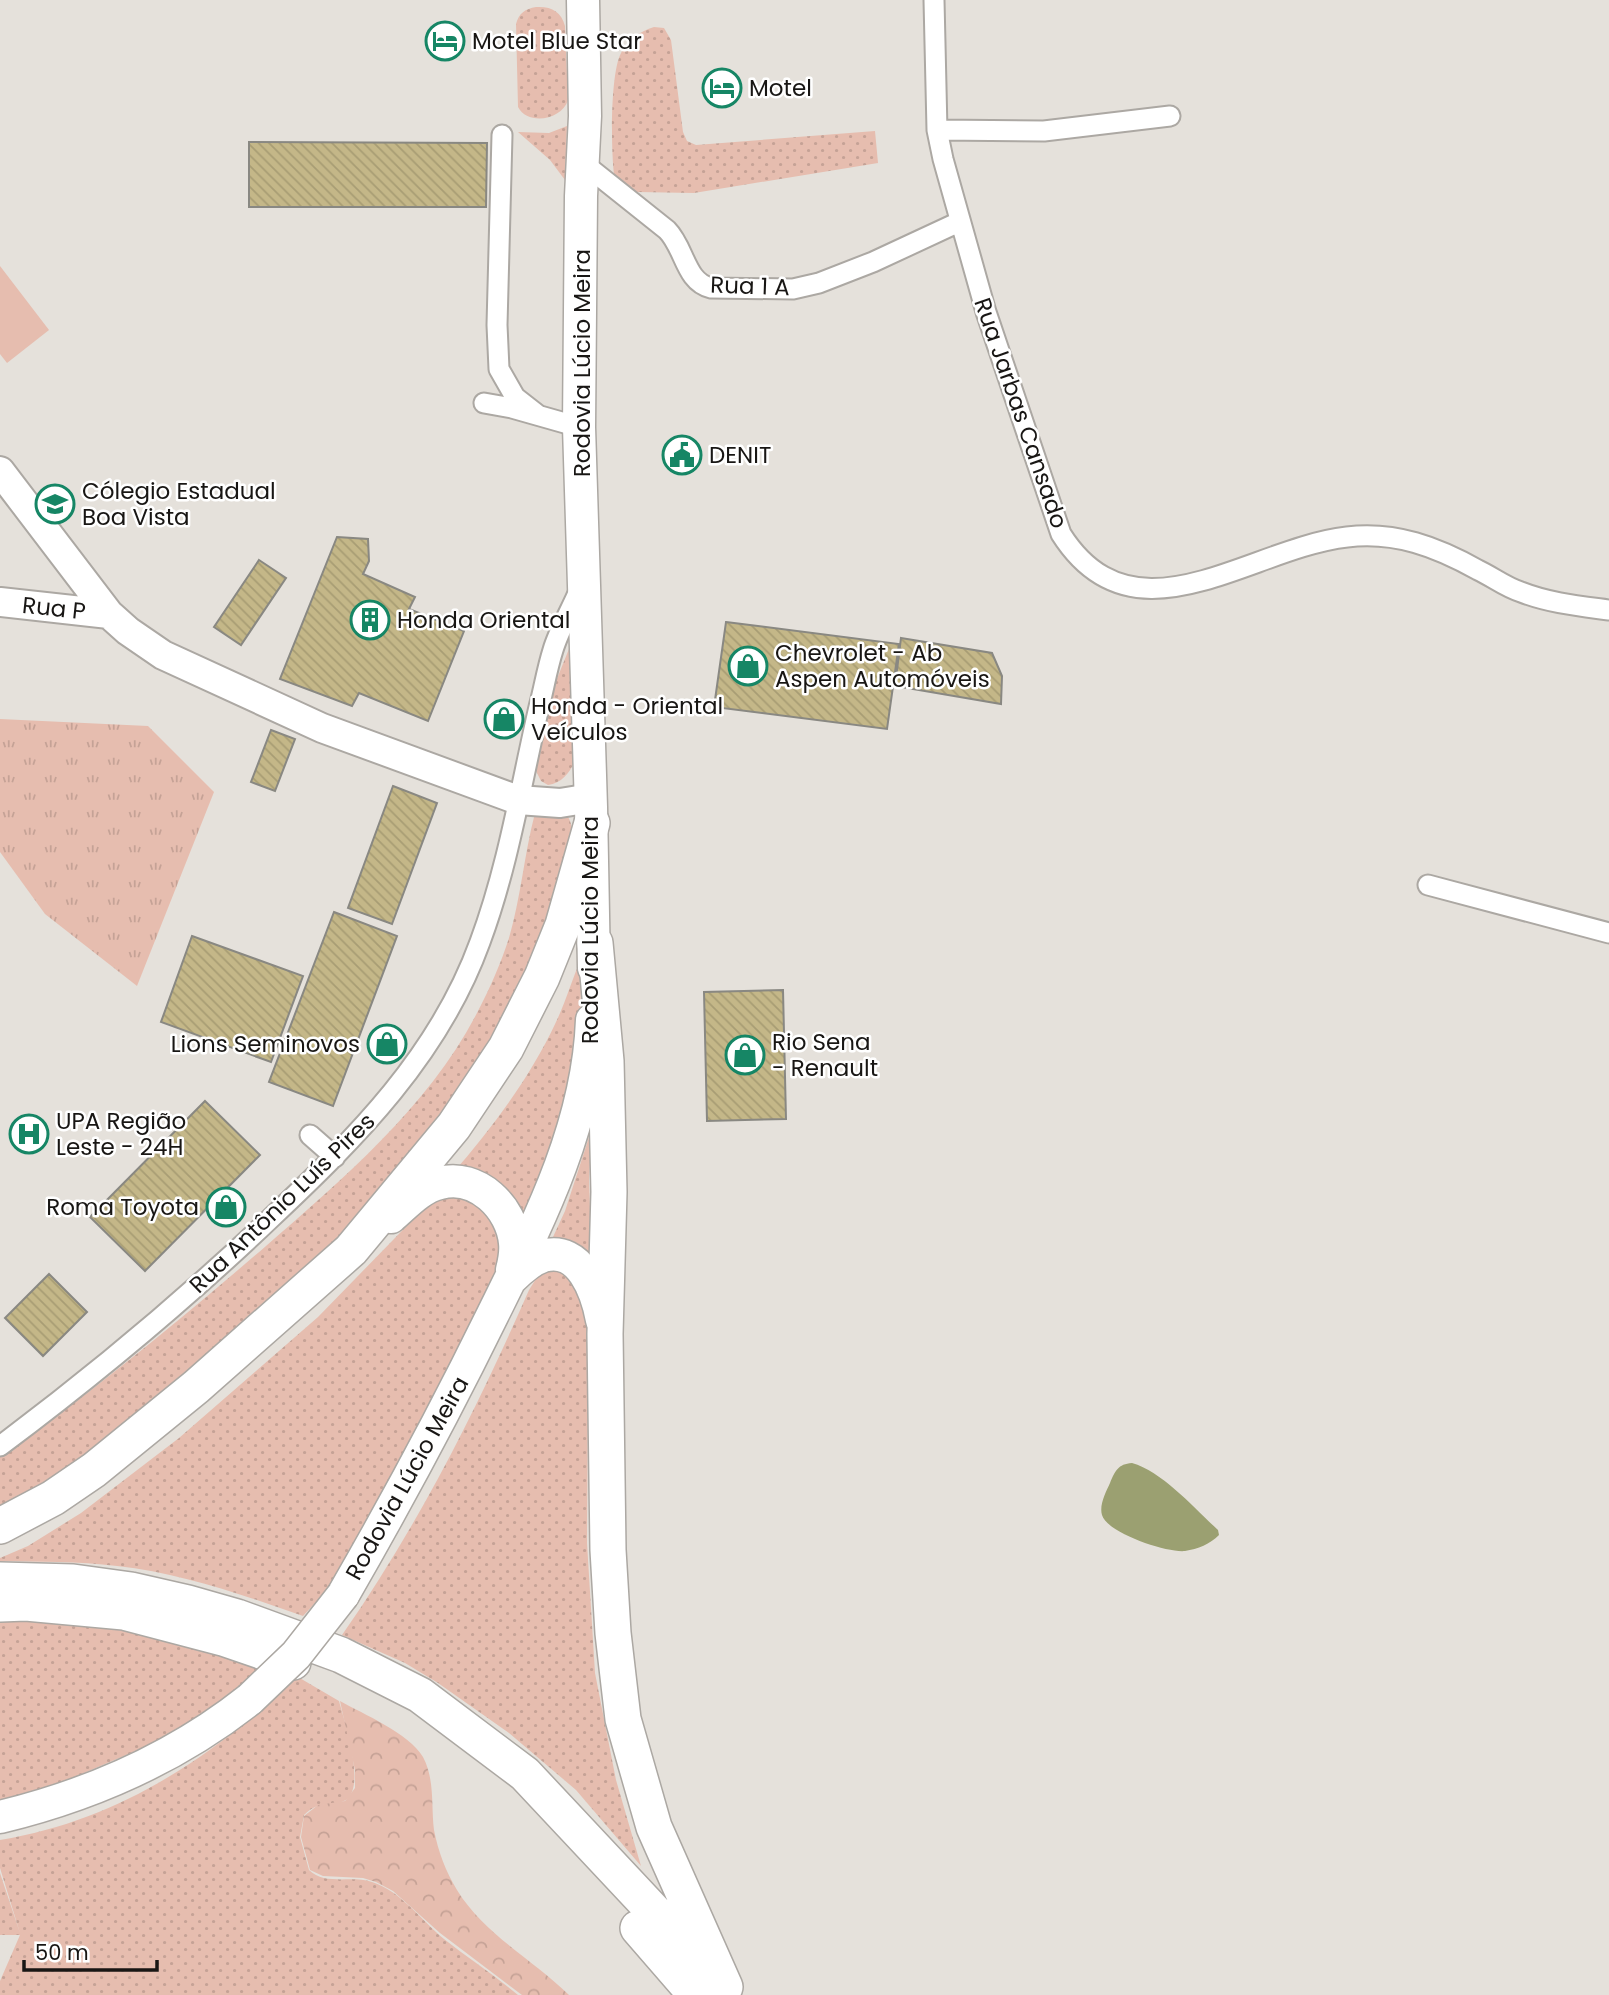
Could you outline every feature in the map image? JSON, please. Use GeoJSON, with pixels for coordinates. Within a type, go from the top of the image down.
{"type":"FeatureCollection","features":[{"type":"Feature","properties":{"kind":"highway"},"geometry":{"type":"LineString","coordinates":[[0,1526],[53,1498],[94,1470],[197,1387],[351,1250],[454,1126],[506,1048],[542,977],[563,925],[591,810]]}},
{"type":"Feature","properties":{"kind":"highway"},"geometry":{"type":"LineString","coordinates":[[595,943],[607,1061],[605,1334],[608,1550],[613,1633],[624,1719],[654,1827],[717,1992]]}},
{"type":"Feature","properties":{"kind":"highway"},"geometry":{"type":"LineString","coordinates":[[0,1580],[73,1582],[131,1590],[237,1616],[341,1655],[420,1695],[525,1774],[717,1992]]}},
{"type":"Feature","properties":{"kind":"highway"},"geometry":{"type":"LineString","coordinates":[[0,1604],[26,1603],[124,1612],[223,1638],[321,1672],[407,1714],[460,1750],[510,1792],[593,1877],[717,1992]]}},
{"type":"Feature","properties":{"kind":"main road","name":"Rodovia Lúcio Meira"},"geometry":{"type":"LineString","coordinates":[[0,1817],[62,1801],[134,1770],[211,1728],[250,1699],[296,1655],[343,1595],[395,1504],[511,1279],[556,1179],[575,1123],[589,1058],[595,943],[579,426],[585,116],[583,0]]}},
{"type":"Feature","properties":{"kind":"main road"},"geometry":{"type":"LineString","coordinates":[[351,1250],[430,1186],[457,1181],[484,1191],[507,1217],[515,1244],[511,1279]]}},
{"type":"Feature","properties":{"kind":"main road"},"geometry":{"type":"LineString","coordinates":[[511,1279],[529,1263],[542,1256],[562,1256],[572,1261],[593,1286],[605,1334]]}},
{"type":"Feature","properties":{"kind":"street","name":"Rua Jarbas Cansado"},"geometry":{"type":"LineString","coordinates":[[934,0],[937,130],[959,222],[986,312],[1062,534],[1072,550],[1098,575],[1114,583],[1133,587],[1176,587],[1316,543],[1344,537],[1381,536],[1417,542],[1446,553],[1480,570],[1502,585],[1546,601],[1609,610]]}},
{"type":"Feature","properties":{"kind":"street"},"geometry":{"type":"LineString","coordinates":[[937,130],[1044,131],[1170,116]]}},
{"type":"Feature","properties":{"kind":"street"},"geometry":{"type":"LineString","coordinates":[[502,135],[497,325],[499,369],[515,397],[538,415]]}},
{"type":"Feature","properties":{"kind":"street","name":"Rua 1 A"},"geometry":{"type":"LineString","coordinates":[[583,163],[667,230],[678,243],[693,278],[702,286],[711,288],[793,289],[819,283],[873,262],[959,222]]}},
{"type":"Feature","properties":{"kind":"street"},"geometry":{"type":"LineString","coordinates":[[484,403],[579,426]]}},
{"type":"Feature","properties":{"kind":"street"},"geometry":{"type":"LineString","coordinates":[[0,471],[109,614],[128,631],[163,654],[322,728],[518,800],[591,810]]}},
{"type":"Feature","properties":{"kind":"street","name":"Rua Antônio Luís Pires"},"geometry":{"type":"LineString","coordinates":[[0,1446],[176,1305],[335,1157],[414,1066],[453,1005],[481,942],[494,900],[553,648],[584,581]]}},
{"type":"Feature","properties":{"kind":"street","name":"Rua P"},"geometry":{"type":"LineString","coordinates":[[0,602],[109,614]]}},
{"type":"Feature","properties":{"kind":"street"},"geometry":{"type":"LineString","coordinates":[[1428,884],[1609,933]]}},
{"type":"Feature","properties":{"kind":"street"},"geometry":{"type":"LineString","coordinates":[[310,1135],[335,1157]]}},
{"type":"Feature","properties":{"kind":"green space"},"geometry":{"type":"Polygon","coordinates":[[[536,7],[555,10],[565,26],[568,100],[559,112],[544,118],[529,117],[518,107],[516,24],[523,12],[536,7]]]}},
{"type":"Feature","properties":{"kind":"green space"},"geometry":{"type":"Polygon","coordinates":[[[654,27],[664,28],[671,40],[683,132],[687,141],[696,145],[875,131],[878,163],[694,193],[631,190],[614,174],[612,131],[615,77],[617,63],[627,44],[654,27]]]}},
{"type":"Feature","properties":{"kind":"green space"},"geometry":{"type":"Polygon","coordinates":[[[567,126],[565,180],[550,160],[518,132],[549,133],[567,126]]]}},
{"type":"Feature","properties":{"kind":"green space"},"geometry":{"type":"Polygon","coordinates":[[[0,266],[49,330],[7,363],[0,354],[0,266]]]}},
{"type":"Feature","properties":{"kind":"green space"},"geometry":{"type":"Polygon","coordinates":[[[573,639],[576,758],[566,776],[548,785],[541,781],[535,769],[550,696],[573,639]]]}},
{"type":"Feature","properties":{"kind":"green space"},"geometry":{"type":"Polygon","coordinates":[[[0,719],[148,726],[214,792],[137,986],[45,914],[0,852],[0,719]]]}},
{"type":"Feature","properties":{"kind":"green space"},"geometry":{"type":"Polygon","coordinates":[[[535,813],[565,813],[571,825],[571,846],[568,868],[508,1031],[368,1212],[177,1391],[0,1515],[0,1457],[136,1355],[266,1246],[355,1167],[411,1109],[436,1078],[478,1011],[502,957],[513,923],[535,813]]]}},
{"type":"Feature","properties":{"kind":"green space"},"geometry":{"type":"Polygon","coordinates":[[[582,956],[580,1018],[563,1116],[521,1229],[452,1174],[496,1120],[546,1043],[582,956]]]}},
{"type":"Feature","properties":{"kind":"green space"},"geometry":{"type":"Polygon","coordinates":[[[592,1128],[589,1181],[591,1232],[602,1287],[547,1250],[565,1211],[592,1128]]]}},
{"type":"Feature","properties":{"kind":"green space"},"geometry":{"type":"Polygon","coordinates":[[[441,1195],[470,1197],[502,1227],[501,1271],[344,1565],[328,1589],[303,1616],[212,1586],[141,1569],[88,1563],[0,1561],[0,1558],[28,1546],[81,1513],[179,1438],[318,1317],[431,1201],[441,1195]]]}},
{"type":"Feature","properties":{"kind":"green space"},"geometry":{"type":"Polygon","coordinates":[[[545,1270],[571,1271],[591,1333],[587,1543],[595,1673],[616,1780],[641,1866],[576,1790],[509,1733],[405,1663],[342,1635],[396,1553],[444,1467],[529,1290],[539,1274],[545,1270]]]}},
{"type":"Feature","properties":{"kind":"green space"},"geometry":{"type":"Polygon","coordinates":[[[0,1618],[128,1630],[234,1657],[265,1671],[164,1739],[65,1781],[0,1801],[0,1618]]]}},
{"type":"Feature","properties":{"kind":"green space"},"geometry":{"type":"Polygon","coordinates":[[[298,1677],[339,1701],[354,1770],[351,1794],[344,1801],[320,1805],[304,1815],[300,1837],[309,1870],[323,1878],[364,1880],[383,1886],[444,1939],[518,1995],[0,1995],[0,1981],[20,1935],[0,1935],[0,1873],[20,1933],[0,1868],[0,1840],[44,1831],[85,1817],[124,1801],[161,1781],[231,1734],[298,1677]]]}},
{"type":"Feature","properties":{"kind":"green space"},"geometry":{"type":"Polygon","coordinates":[[[340,1701],[385,1725],[416,1748],[423,1757],[429,1774],[438,1846],[457,1890],[481,1920],[569,1995],[522,1995],[440,1933],[393,1891],[363,1878],[323,1876],[310,1870],[301,1837],[304,1816],[318,1805],[345,1801],[355,1788],[355,1770],[340,1701]]]}},
{"type":"Feature","properties":{"kind":"shaded area"},"geometry":{"type":"Polygon","coordinates":[[[1132,1463],[1167,1482],[1218,1530],[1219,1535],[1199,1547],[1176,1551],[1126,1535],[1106,1522],[1101,1511],[1107,1490],[1118,1469],[1132,1463]]]}},
{"type":"Feature","properties":{"kind":"building"},"geometry":{"type":"Polygon","coordinates":[[[249,142],[487,143],[486,207],[249,207],[249,142]]]}},
{"type":"Feature","properties":{"kind":"building","name":"Honda Oriental"},"geometry":{"type":"Polygon","coordinates":[[[337,537],[368,539],[369,561],[363,574],[415,597],[409,609],[464,631],[428,721],[359,693],[352,706],[280,679],[337,537]]]}},
{"type":"Feature","properties":{"kind":"building"},"geometry":{"type":"Polygon","coordinates":[[[259,560],[286,578],[241,645],[214,627],[259,560]]]}},
{"type":"Feature","properties":{"kind":"building"},"geometry":{"type":"Polygon","coordinates":[[[726,622],[899,644],[887,729],[714,707],[726,622]]]}},
{"type":"Feature","properties":{"kind":"building"},"geometry":{"type":"Polygon","coordinates":[[[901,638],[992,653],[1002,676],[1001,704],[895,686],[901,638]]]}},
{"type":"Feature","properties":{"kind":"building"},"geometry":{"type":"Polygon","coordinates":[[[271,730],[295,739],[275,791],[251,782],[271,730]]]}},
{"type":"Feature","properties":{"kind":"building"},"geometry":{"type":"Polygon","coordinates":[[[393,786],[437,803],[392,924],[348,908],[393,786]]]}},
{"type":"Feature","properties":{"kind":"building"},"geometry":{"type":"Polygon","coordinates":[[[334,912],[397,936],[333,1106],[269,1082],[334,912]]]}},
{"type":"Feature","properties":{"kind":"building"},"geometry":{"type":"Polygon","coordinates":[[[192,936],[303,976],[271,1062],[161,1022],[192,936]]]}},
{"type":"Feature","properties":{"kind":"building","name":"Rio Sena - Renault"},"geometry":{"type":"Polygon","coordinates":[[[783,990],[786,1119],[707,1121],[704,992],[783,990]]]}},
{"type":"Feature","properties":{"kind":"building"},"geometry":{"type":"Polygon","coordinates":[[[205,1101],[260,1155],[145,1271],[90,1217],[205,1101]]]}},
{"type":"Feature","properties":{"kind":"building"},"geometry":{"type":"Polygon","coordinates":[[[49,1274],[87,1312],[43,1356],[5,1318],[49,1274]]]}},
{"type":"Feature","properties":{"kind":"place","name":"Motel Blue Star"},"geometry":{"type":"Point","coordinates":[445,41]}},
{"type":"Feature","properties":{"kind":"place","name":"Motel"},"geometry":{"type":"Point","coordinates":[722,88]}},
{"type":"Feature","properties":{"kind":"place","name":"DENIT"},"geometry":{"type":"Point","coordinates":[682,455]}},
{"type":"Feature","properties":{"kind":"place","name":"Cólegio Estadual Boa Vista"},"geometry":{"type":"Point","coordinates":[55,504]}},
{"type":"Feature","properties":{"kind":"place","name":"Honda Oriental"},"geometry":{"type":"Point","coordinates":[370,620]}},
{"type":"Feature","properties":{"kind":"place","name":"Chevrolet - Ab Aspen Automóveis"},"geometry":{"type":"Point","coordinates":[748,666]}},
{"type":"Feature","properties":{"kind":"place","name":"Honda - Oriental Veículos"},"geometry":{"type":"Point","coordinates":[504,719]}},
{"type":"Feature","properties":{"kind":"place","name":"Lions Seminovos"},"geometry":{"type":"Point","coordinates":[387,1044]}},
{"type":"Feature","properties":{"kind":"place","name":"Rio Sena - Renault"},"geometry":{"type":"Point","coordinates":[745,1055]}},
{"type":"Feature","properties":{"kind":"place","name":"UPA Região Leste - 24H"},"geometry":{"type":"Point","coordinates":[29,1134]}},
{"type":"Feature","properties":{"kind":"place","name":"Roma Toyota"},"geometry":{"type":"Point","coordinates":[226,1207]}}]}
